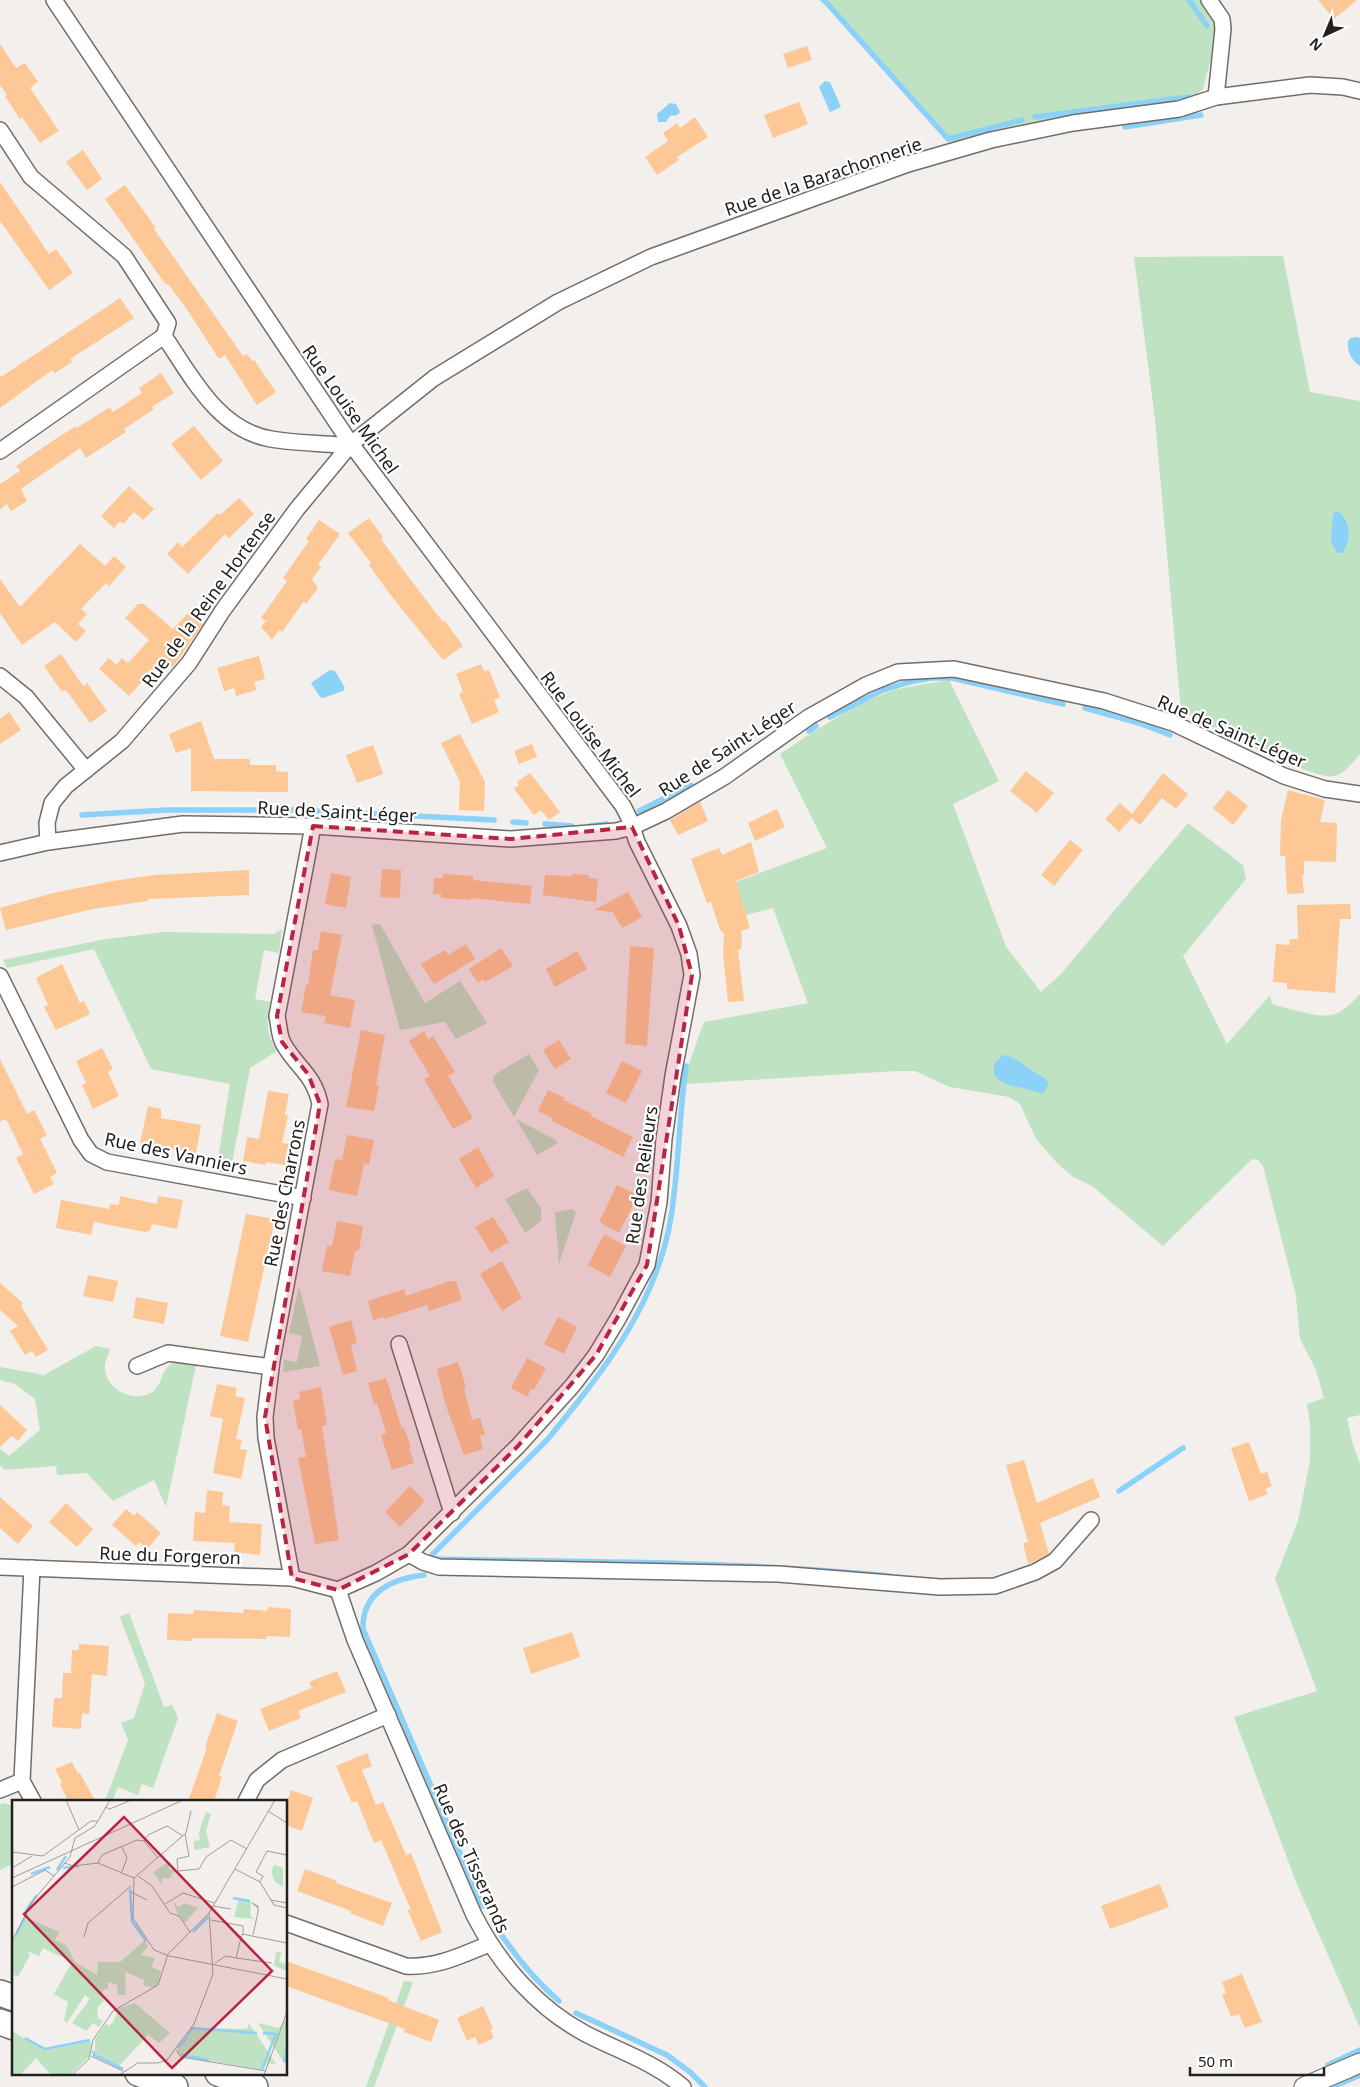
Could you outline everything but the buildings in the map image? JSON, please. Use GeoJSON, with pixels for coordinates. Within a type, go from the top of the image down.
{"type":"FeatureCollection","features":[{"type":"Feature","properties":{"kind":"highway"},"geometry":{"type":"LineString","coordinates":[[0,1993],[12,1997]]}},
{"type":"Feature","properties":{"kind":"highway"},"geometry":{"type":"LineString","coordinates":[[0,2022],[12,2027]]}},
{"type":"Feature","properties":{"kind":"highway"},"geometry":{"type":"LineString","coordinates":[[141,2074],[175,2087]]}},
{"type":"Feature","properties":{"kind":"highway"},"geometry":{"type":"LineString","coordinates":[[221,2074],[255,2087]]}},
{"type":"Feature","properties":{"kind":"street","name":"Rue Louise Michel"},"geometry":{"type":"LineString","coordinates":[[54,0],[351,444],[623,806],[632,827]]}},
{"type":"Feature","properties":{"kind":"street"},"geometry":{"type":"LineString","coordinates":[[1209,0],[1222,19],[1223,29],[1216,96]]}},
{"type":"Feature","properties":{"kind":"street","name":"Rue de la Barachonnerie"},"geometry":{"type":"LineString","coordinates":[[351,444],[434,378],[558,302],[651,257],[916,161],[991,140],[1074,123],[1179,109],[1216,96],[1310,85],[1343,87],[1360,91]]}},
{"type":"Feature","properties":{"kind":"street"},"geometry":{"type":"LineString","coordinates":[[0,130],[31,177],[124,256],[168,323],[164,336],[0,451]]}},
{"type":"Feature","properties":{"kind":"street"},"geometry":{"type":"LineString","coordinates":[[164,336],[211,404],[224,417],[254,434],[271,439],[340,446],[351,444]]}},
{"type":"Feature","properties":{"kind":"street","name":"Rue de la Reine Hortense"},"geometry":{"type":"LineString","coordinates":[[48,842],[47,823],[52,804],[66,786],[122,741],[189,663],[224,610],[297,509],[351,444]]}},
{"type":"Feature","properties":{"kind":"street","name":"Rue de Saint-Léger"},"geometry":{"type":"LineString","coordinates":[[0,853],[48,842],[183,824],[313,826],[511,839],[616,832],[632,827],[666,811],[724,777],[809,717],[866,685],[898,672],[954,669],[1104,701],[1173,723],[1284,776],[1324,789],[1360,794]]}},
{"type":"Feature","properties":{"kind":"street"},"geometry":{"type":"LineString","coordinates":[[0,676],[26,697],[86,770]]}},
{"type":"Feature","properties":{"kind":"street","name":"Rue des Charrons"},"geometry":{"type":"LineString","coordinates":[[292,1578],[266,1438],[264,1417],[271,1367],[320,1104],[317,1090],[308,1074],[282,1042],[278,1016],[313,826]]}},
{"type":"Feature","properties":{"kind":"street","name":"Rue des Relieurs"},"geometry":{"type":"LineString","coordinates":[[338,1590],[376,1573],[409,1554],[518,1446],[574,1386],[596,1355],[647,1264],[659,1202],[664,1139],[673,1076],[692,975],[689,954],[679,926],[637,842],[632,827]]}},
{"type":"Feature","properties":{"kind":"street","name":"Rue des Vanniers"},"geometry":{"type":"LineString","coordinates":[[0,976],[81,1140],[91,1154],[107,1162],[303,1198]]}},
{"type":"Feature","properties":{"kind":"street"},"geometry":{"type":"LineString","coordinates":[[399,1344],[452,1513]]}},
{"type":"Feature","properties":{"kind":"street"},"geometry":{"type":"LineString","coordinates":[[137,1366],[168,1353],[271,1367]]}},
{"type":"Feature","properties":{"kind":"street"},"geometry":{"type":"LineString","coordinates":[[409,1554],[422,1562],[439,1567],[778,1574],[940,1587],[995,1586],[1055,1561],[1091,1520]]}},
{"type":"Feature","properties":{"kind":"street","name":"Rue du Forgeron"},"geometry":{"type":"LineString","coordinates":[[0,1567],[292,1578],[338,1590]]}},
{"type":"Feature","properties":{"kind":"street"},"geometry":{"type":"LineString","coordinates":[[32,1568],[22,1781],[32,1800]]}},
{"type":"Feature","properties":{"kind":"street","name":"Rue des Tisserands"},"geometry":{"type":"LineString","coordinates":[[338,1590],[355,1640],[474,1916],[489,1944],[509,1971],[558,2016],[585,2034],[668,2074],[683,2087]]}},
{"type":"Feature","properties":{"kind":"street"},"geometry":{"type":"LineString","coordinates":[[247,1800],[257,1780],[282,1760],[388,1714]]}},
{"type":"Feature","properties":{"kind":"street"},"geometry":{"type":"LineString","coordinates":[[0,1790],[22,1781]]}},
{"type":"Feature","properties":{"kind":"street"},"geometry":{"type":"LineString","coordinates":[[288,1924],[406,1966],[422,1967],[439,1964],[489,1944]]}},
{"type":"Feature","properties":{"kind":"street"},"geometry":{"type":"LineString","coordinates":[[1304,2087],[1360,2063]]}},
{"type":"Feature","properties":{"kind":"highlighted area"},"geometry":{"type":"Polygon","coordinates":[[[313,826],[511,839],[632,827],[679,926],[692,975],[647,1265],[596,1355],[518,1446],[409,1554],[338,1590],[292,1578],[265,1417],[320,1104],[308,1074],[282,1042],[277,1016],[313,826]]]}},
{"type":"Feature","properties":{"kind":"green space"},"geometry":{"type":"Polygon","coordinates":[[[819,0],[1204,0],[1220,23],[1203,89],[1179,109],[957,150],[847,25],[819,0]]]}},
{"type":"Feature","properties":{"kind":"green space"},"geometry":{"type":"Polygon","coordinates":[[[1283,256],[1310,392],[1360,401],[1360,754],[1346,769],[1335,776],[1306,770],[1284,761],[1181,711],[1155,419],[1134,257],[1283,256]]]}},
{"type":"Feature","properties":{"kind":"green space"},"geometry":{"type":"Polygon","coordinates":[[[949,680],[999,781],[953,804],[1006,947],[1041,992],[1061,974],[1188,823],[1243,865],[1246,879],[1183,956],[1227,1044],[1270,995],[1272,1004],[1325,1016],[1339,1012],[1347,1007],[1360,994],[1360,1415],[1347,1418],[1353,1445],[1360,1464],[1360,2028],[1296,1882],[1234,1717],[1317,1691],[1275,1579],[1298,1521],[1310,1461],[1310,1423],[1307,1404],[1324,1398],[1316,1370],[1300,1339],[1296,1296],[1263,1166],[1258,1160],[1252,1159],[1163,1246],[1092,1186],[1073,1177],[1057,1163],[1036,1139],[1020,1104],[1009,1097],[950,1087],[915,1071],[685,1084],[687,1069],[704,1022],[808,1003],[773,908],[746,915],[743,904],[733,906],[728,885],[827,848],[780,754],[831,721],[872,699],[901,689],[949,680]]]}},
{"type":"Feature","properties":{"kind":"green space"},"geometry":{"type":"Polygon","coordinates":[[[380,924],[425,1003],[460,981],[487,1023],[456,1039],[445,1022],[400,1030],[372,925],[380,924]]]}},
{"type":"Feature","properties":{"kind":"green space"},"geometry":{"type":"Polygon","coordinates":[[[282,929],[279,953],[264,950],[255,999],[270,1002],[268,1027],[270,1038],[277,1051],[250,1068],[230,1174],[216,1171],[230,1084],[151,1069],[94,949],[7,968],[3,960],[106,939],[164,932],[274,934],[282,929]]]}},
{"type":"Feature","properties":{"kind":"green space"},"geometry":{"type":"Polygon","coordinates":[[[529,1054],[539,1070],[514,1117],[493,1082],[494,1075],[529,1054]]]}},
{"type":"Feature","properties":{"kind":"green space"},"geometry":{"type":"Polygon","coordinates":[[[516,1119],[556,1140],[558,1143],[537,1155],[516,1119]]]}},
{"type":"Feature","properties":{"kind":"green space"},"geometry":{"type":"Polygon","coordinates":[[[527,1188],[541,1208],[541,1221],[525,1233],[505,1199],[527,1188]]]}},
{"type":"Feature","properties":{"kind":"green space"},"geometry":{"type":"Polygon","coordinates":[[[572,1209],[576,1212],[559,1264],[555,1212],[572,1209]]]}},
{"type":"Feature","properties":{"kind":"green space"},"geometry":{"type":"Polygon","coordinates":[[[299,1286],[320,1366],[283,1372],[284,1360],[297,1362],[302,1336],[289,1333],[299,1286]]]}},
{"type":"Feature","properties":{"kind":"green space"},"geometry":{"type":"Polygon","coordinates":[[[96,1346],[110,1349],[105,1364],[106,1373],[113,1386],[127,1395],[143,1396],[151,1393],[158,1386],[166,1369],[173,1363],[182,1362],[196,1365],[166,1507],[154,1480],[113,1501],[87,1473],[57,1475],[56,1466],[5,1470],[0,1465],[0,1449],[9,1456],[40,1430],[35,1399],[15,1384],[0,1380],[0,1367],[44,1375],[96,1346]]]}},
{"type":"Feature","properties":{"kind":"green space"},"geometry":{"type":"Polygon","coordinates":[[[129,1613],[164,1707],[172,1705],[178,1718],[153,1788],[142,1784],[138,1795],[118,1787],[112,1800],[105,1800],[128,1740],[121,1723],[134,1718],[145,1683],[120,1617],[129,1613]]]}},
{"type":"Feature","properties":{"kind":"green space"},"geometry":{"type":"Polygon","coordinates":[[[0,1804],[12,1805],[12,1864],[0,1870],[0,1804]]]}},
{"type":"Feature","properties":{"kind":"green space"},"geometry":{"type":"Polygon","coordinates":[[[404,1981],[413,1982],[374,2087],[366,2087],[404,1981]]]}},
{"type":"Feature","properties":{"kind":"water"},"geometry":{"type":"Polygon","coordinates":[[[825,81],[830,82],[841,107],[830,112],[819,87],[825,81]]]}},
{"type":"Feature","properties":{"kind":"water"},"geometry":{"type":"Polygon","coordinates":[[[670,103],[676,104],[680,112],[677,115],[670,116],[666,122],[658,122],[657,114],[670,103]]]}},
{"type":"Feature","properties":{"kind":"water"},"geometry":{"type":"Polygon","coordinates":[[[1356,337],[1360,338],[1360,366],[1354,361],[1348,349],[1348,341],[1356,337]]]}},
{"type":"Feature","properties":{"kind":"water"},"geometry":{"type":"Polygon","coordinates":[[[1337,511],[1345,519],[1349,537],[1342,553],[1337,553],[1331,542],[1333,514],[1337,511]]]}},
{"type":"Feature","properties":{"kind":"water"},"geometry":{"type":"Polygon","coordinates":[[[330,670],[335,671],[345,688],[343,691],[323,698],[320,697],[311,683],[330,670]]]}},
{"type":"Feature","properties":{"kind":"water"},"geometry":{"type":"Polygon","coordinates":[[[1003,1055],[1016,1059],[1044,1078],[1049,1084],[1044,1093],[1015,1087],[1001,1081],[994,1075],[994,1064],[1003,1055]]]}},
{"type":"Feature","properties":{"kind":"waterway"},"geometry":{"type":"LineString","coordinates":[[824,0],[948,139],[1022,120]]}},
{"type":"Feature","properties":{"kind":"waterway"},"geometry":{"type":"LineString","coordinates":[[1189,0],[1207,26]]}},
{"type":"Feature","properties":{"kind":"waterway"},"geometry":{"type":"LineString","coordinates":[[1035,117],[1189,97]]}},
{"type":"Feature","properties":{"kind":"waterway"},"geometry":{"type":"LineString","coordinates":[[1125,127],[1201,115]]}},
{"type":"Feature","properties":{"kind":"waterway"},"geometry":{"type":"LineString","coordinates":[[830,717],[883,690],[931,678],[952,678],[1063,704]]}},
{"type":"Feature","properties":{"kind":"waterway"},"geometry":{"type":"LineString","coordinates":[[1085,708],[1139,723],[1170,735]]}},
{"type":"Feature","properties":{"kind":"waterway"},"geometry":{"type":"LineString","coordinates":[[809,731],[816,726]]}},
{"type":"Feature","properties":{"kind":"waterway"},"geometry":{"type":"LineString","coordinates":[[639,811],[691,785]]}},
{"type":"Feature","properties":{"kind":"waterway"},"geometry":{"type":"LineString","coordinates":[[82,815],[167,810],[294,810]]}},
{"type":"Feature","properties":{"kind":"waterway"},"geometry":{"type":"LineString","coordinates":[[317,811],[494,820]]}},
{"type":"Feature","properties":{"kind":"waterway"},"geometry":{"type":"LineString","coordinates":[[513,822],[526,823]]}},
{"type":"Feature","properties":{"kind":"waterway"},"geometry":{"type":"LineString","coordinates":[[545,824],[572,826]]}},
{"type":"Feature","properties":{"kind":"waterway"},"geometry":{"type":"LineString","coordinates":[[590,826],[607,824]]}},
{"type":"Feature","properties":{"kind":"waterway"},"geometry":{"type":"LineString","coordinates":[[435,1560],[432,1555],[547,1440],[607,1363],[640,1309],[664,1249],[671,1217],[686,1066]]}},
{"type":"Feature","properties":{"kind":"waterway"},"geometry":{"type":"LineString","coordinates":[[1119,1491],[1183,1448]]}},
{"type":"Feature","properties":{"kind":"waterway"},"geometry":{"type":"LineString","coordinates":[[436,1559],[776,1567],[889,1576]]}},
{"type":"Feature","properties":{"kind":"waterway"},"geometry":{"type":"LineString","coordinates":[[424,1575],[390,1584],[373,1597],[364,1616],[363,1629],[483,1906]]}},
{"type":"Feature","properties":{"kind":"waterway"},"geometry":{"type":"LineString","coordinates":[[493,1922],[523,1964],[559,2001]]}},
{"type":"Feature","properties":{"kind":"waterway"},"geometry":{"type":"LineString","coordinates":[[576,2013],[667,2055],[690,2072],[705,2087]]}},
{"type":"Feature","properties":{"kind":"waterway"},"geometry":{"type":"LineString","coordinates":[[1328,2065],[1360,2050]]}},
{"type":"Feature","properties":{"kind":"waterway"},"geometry":{"type":"LineString","coordinates":[[1333,2087],[1360,2075]]}}]}
